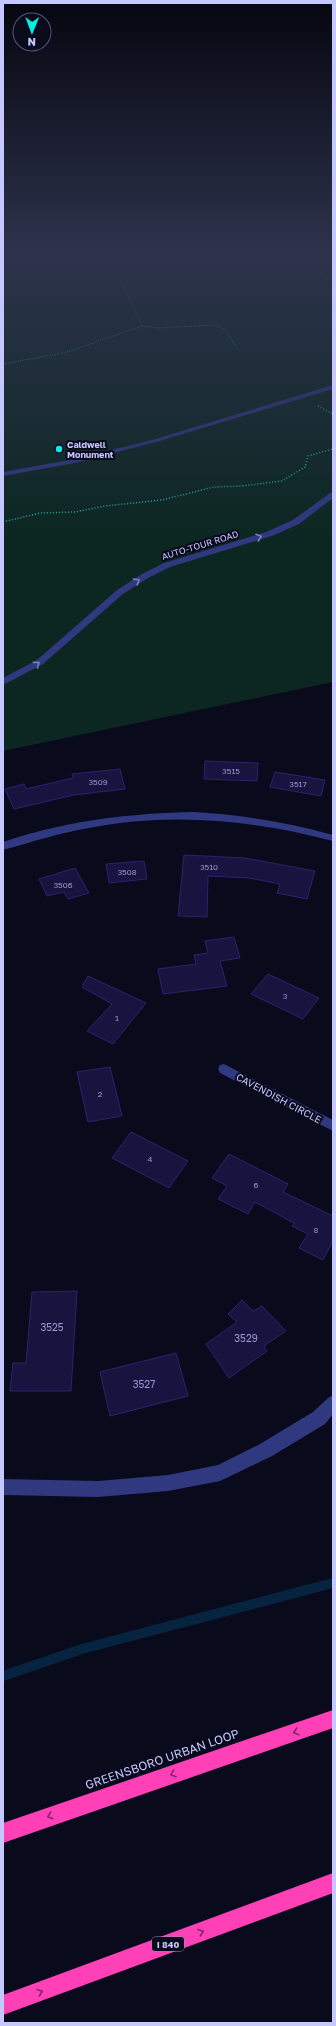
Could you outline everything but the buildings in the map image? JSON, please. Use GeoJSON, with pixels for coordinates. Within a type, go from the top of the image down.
{"type":"FeatureCollection","features":[{"type":"Feature","properties":{"kind":"highway","name":"GREENSBORO URBAN LOOP"},"geometry":{"type":"LineString","coordinates":[[3,1833],[333,1719]]}},
{"type":"Feature","properties":{"kind":"highway","name":"I 840"},"geometry":{"type":"LineString","coordinates":[[3,2005],[333,1883]]}},
{"type":"Feature","properties":{"kind":"street"},"geometry":{"type":"LineString","coordinates":[[3,474],[76,461],[154,441],[333,387]]}},
{"type":"Feature","properties":{"kind":"street","name":"AUTO-TOUR ROAD"},"geometry":{"type":"LineString","coordinates":[[3,682],[40,662],[120,592],[145,576],[167,565],[269,534],[296,522],[333,495]]}},
{"type":"Feature","properties":{"kind":"street"},"geometry":{"type":"LineString","coordinates":[[3,846],[19,840],[67,828],[119,819],[193,816],[246,819],[293,826],[333,838]]}},
{"type":"Feature","properties":{"kind":"street","name":"CAVENDISH CIRCLE"},"geometry":{"type":"LineString","coordinates":[[224,1069],[333,1126]]}},
{"type":"Feature","properties":{"kind":"street"},"geometry":{"type":"LineString","coordinates":[[3,1487],[98,1489],[168,1483],[220,1473],[266,1450],[319,1418],[333,1403]]}},
{"type":"Feature","properties":{"kind":"path"},"geometry":{"type":"LineString","coordinates":[[3,364],[66,352],[79,348]]}},
{"type":"Feature","properties":{"kind":"path"},"geometry":{"type":"LineString","coordinates":[[3,522],[40,513],[75,512],[105,506],[162,500],[214,487],[242,486],[282,481],[305,467],[308,456],[333,449]]}},
{"type":"Feature","properties":{"kind":"green space"},"geometry":{"type":"Polygon","coordinates":[[[3,348],[333,348],[333,682],[3,751],[3,348]]]}},
{"type":"Feature","properties":{"kind":"waterway"},"geometry":{"type":"LineString","coordinates":[[3,1676],[82,1649],[333,1583]]}},
{"type":"Feature","properties":{"kind":"place","name":"Caldwell Monument"},"geometry":{"type":"Point","coordinates":[59,449]}}]}
